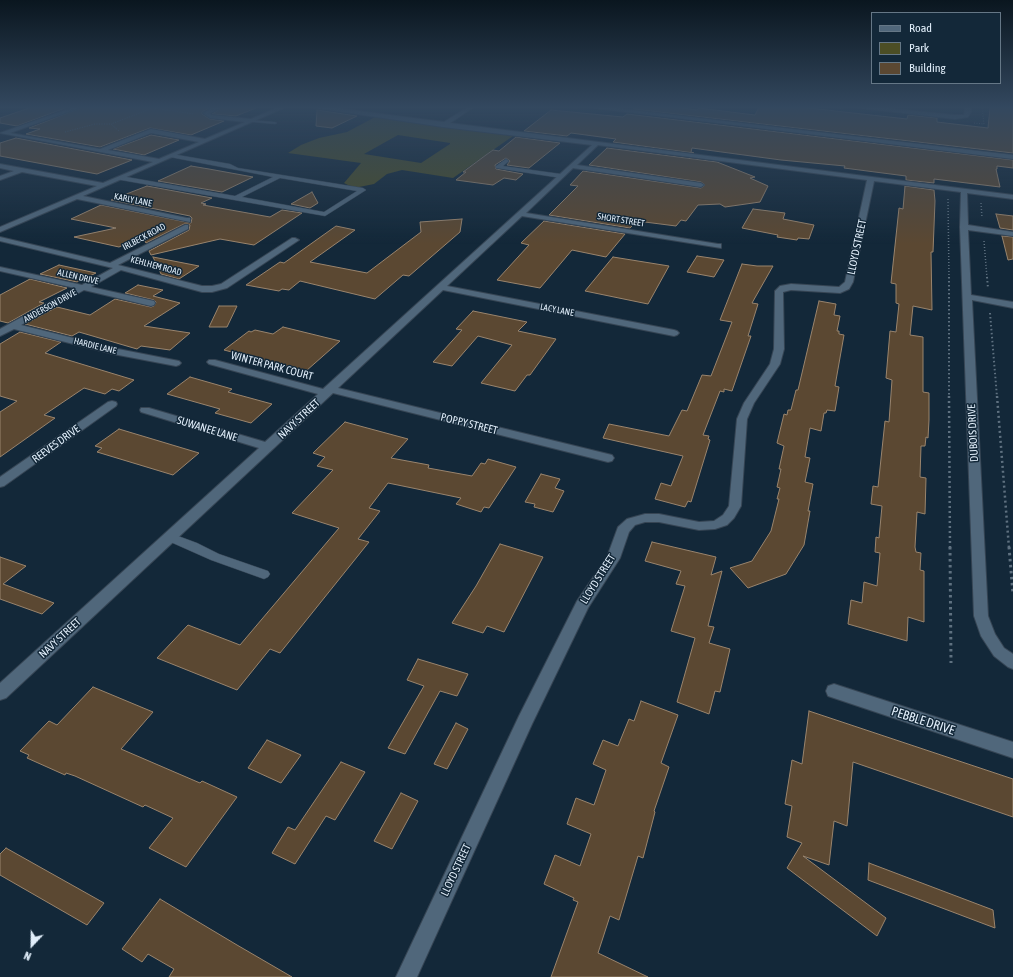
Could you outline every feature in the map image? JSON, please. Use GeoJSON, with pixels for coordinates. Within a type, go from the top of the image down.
{"type":"FeatureCollection","features":[{"type":"Feature","properties":{"kind":"street"},"geometry":{"type":"LineString","coordinates":[[115,153],[160,161]]}},
{"type":"Feature","properties":{"kind":"street"},"geometry":{"type":"LineString","coordinates":[[0,230],[180,153]]}},
{"type":"Feature","properties":{"kind":"street","name":"NAVY STREET"},"geometry":{"type":"LineString","coordinates":[[0,693],[170,538],[586,153]]}},
{"type":"Feature","properties":{"kind":"street"},"geometry":{"type":"LineString","coordinates":[[666,153],[1013,197]]}},
{"type":"Feature","properties":{"kind":"street"},"geometry":{"type":"LineString","coordinates":[[975,153],[1013,157]]}},
{"type":"Feature","properties":{"kind":"street"},"geometry":{"type":"LineString","coordinates":[[0,166],[104,185]]}},
{"type":"Feature","properties":{"kind":"street"},"geometry":{"type":"LineString","coordinates":[[571,166],[701,185]]}},
{"type":"Feature","properties":{"kind":"street"},"geometry":{"type":"LineString","coordinates":[[0,178],[20,170]]}},
{"type":"Feature","properties":{"kind":"street","name":"LLOYD STREET"},"geometry":{"type":"LineString","coordinates":[[406,977],[525,722],[582,605],[613,558],[624,530],[631,522],[645,518],[659,518],[699,526],[715,525],[728,518],[735,506],[742,419],[749,403],[775,364],[779,349],[779,291],[783,288],[791,287],[840,290],[846,287],[849,282],[872,178]]}},
{"type":"Feature","properties":{"kind":"street","name":"DUBOIS DRIVE"},"geometry":{"type":"LineString","coordinates":[[964,191],[966,297],[981,616],[988,636],[1000,652],[1013,663]]}},
{"type":"Feature","properties":{"kind":"street","name":"KARLY LANE"},"geometry":{"type":"LineString","coordinates":[[76,198],[186,223]]}},
{"type":"Feature","properties":{"kind":"street","name":"SHORT STREET"},"geometry":{"type":"LineString","coordinates":[[520,214],[718,246]]}},
{"type":"Feature","properties":{"kind":"street","name":"IRLBECK ROAD"},"geometry":{"type":"LineString","coordinates":[[116,266],[186,223]]}},
{"type":"Feature","properties":{"kind":"street"},"geometry":{"type":"LineString","coordinates":[[964,227],[1013,234]]}},
{"type":"Feature","properties":{"kind":"street","name":"KEHLHEM ROAD"},"geometry":{"type":"LineString","coordinates":[[0,239],[116,266],[202,289],[212,289],[224,286],[295,240]]}},
{"type":"Feature","properties":{"kind":"street","name":"ANDERSON DRIVE"},"geometry":{"type":"LineString","coordinates":[[5,329],[82,288],[116,266]]}},
{"type":"Feature","properties":{"kind":"street","name":"ALLEN DRIVE"},"geometry":{"type":"LineString","coordinates":[[0,269],[152,303]]}},
{"type":"Feature","properties":{"kind":"street","name":"LACY LANE"},"geometry":{"type":"LineString","coordinates":[[441,287],[674,333]]}},
{"type":"Feature","properties":{"kind":"street"},"geometry":{"type":"LineString","coordinates":[[966,297],[1013,305]]}},
{"type":"Feature","properties":{"kind":"street","name":"HARDIE LANE"},"geometry":{"type":"LineString","coordinates":[[5,329],[176,363]]}},
{"type":"Feature","properties":{"kind":"street","name":"WINTER PARK COURT"},"geometry":{"type":"LineString","coordinates":[[212,362],[329,391]]}},
{"type":"Feature","properties":{"kind":"street","name":"POPPY STREET"},"geometry":{"type":"LineString","coordinates":[[329,391],[608,458]]}},
{"type":"Feature","properties":{"kind":"street","name":"REEVES DRIVE"},"geometry":{"type":"LineString","coordinates":[[0,484],[112,404]]}},
{"type":"Feature","properties":{"kind":"street","name":"SUWANEE LANE"},"geometry":{"type":"LineString","coordinates":[[145,410],[268,447]]}},
{"type":"Feature","properties":{"kind":"street","name":"PEBBLE DRIVE"},"geometry":{"type":"LineString","coordinates":[[834,691],[1013,750]]}},
{"type":"Feature","properties":{"kind":"lane"},"geometry":{"type":"LineString","coordinates":[[121,178],[325,214],[363,190],[172,156]]}},
{"type":"Feature","properties":{"kind":"lane"},"geometry":{"type":"LineString","coordinates":[[506,161],[496,169],[561,176]]}},
{"type":"Feature","properties":{"kind":"lane"},"geometry":{"type":"LineString","coordinates":[[236,198],[279,176]]}},
{"type":"Feature","properties":{"kind":"lane"},"geometry":{"type":"LineString","coordinates":[[170,538],[193,546],[215,557],[264,574]]}},
{"type":"Feature","properties":{"kind":"path"},"geometry":{"type":"LineString","coordinates":[[948,192],[951,662]]}},
{"type":"Feature","properties":{"kind":"path"},"geometry":{"type":"LineString","coordinates":[[980,197],[1013,594]]}},
{"type":"Feature","properties":{"kind":"green space"},"geometry":{"type":"Polygon","coordinates":[[[288,153],[367,153],[364,154],[421,163],[437,153],[489,153],[453,178],[402,170],[387,174],[374,184],[354,188],[344,183],[361,163],[288,153]]]}},
{"type":"Feature","properties":{"kind":"building"},"geometry":{"type":"Polygon","coordinates":[[[0,153],[93,153],[132,160],[97,174],[0,156],[0,153]]]}},
{"type":"Feature","properties":{"kind":"building"},"geometry":{"type":"Polygon","coordinates":[[[132,153],[150,153],[144,155],[132,153]]]}},
{"type":"Feature","properties":{"kind":"building"},"geometry":{"type":"Polygon","coordinates":[[[489,153],[548,153],[529,168],[507,165],[510,161],[506,158],[495,165],[496,169],[523,174],[516,180],[504,178],[493,185],[456,180],[466,172],[463,172],[489,153]]]}},
{"type":"Feature","properties":{"kind":"building"},"geometry":{"type":"Polygon","coordinates":[[[602,153],[643,153],[717,162],[755,177],[750,178],[768,186],[760,202],[725,207],[720,204],[698,205],[686,221],[681,220],[676,226],[637,221],[630,228],[549,215],[578,186],[570,185],[583,171],[701,188],[705,185],[701,182],[589,165],[602,153]]]}},
{"type":"Feature","properties":{"kind":"building"},"geometry":{"type":"Polygon","coordinates":[[[726,153],[951,153],[1013,160],[1013,168],[997,166],[996,169],[1000,187],[934,179],[934,183],[906,180],[906,176],[844,168],[845,166],[781,160],[726,153]]]}},
{"type":"Feature","properties":{"kind":"building"},"geometry":{"type":"Polygon","coordinates":[[[191,166],[253,177],[222,192],[158,181],[191,166]]]}},
{"type":"Feature","properties":{"kind":"building"},"geometry":{"type":"Polygon","coordinates":[[[147,186],[212,198],[201,203],[206,204],[203,205],[270,217],[282,210],[302,213],[254,245],[220,239],[151,255],[149,251],[189,230],[190,225],[188,224],[184,224],[146,243],[142,236],[119,247],[74,237],[116,228],[71,219],[101,205],[191,223],[192,218],[190,216],[111,200],[147,186]]]}},
{"type":"Feature","properties":{"kind":"building"},"geometry":{"type":"Polygon","coordinates":[[[905,186],[934,190],[935,201],[933,252],[931,252],[932,310],[913,306],[910,335],[923,337],[923,392],[929,393],[929,420],[928,438],[926,437],[925,446],[921,446],[920,477],[926,478],[925,514],[917,512],[915,547],[916,552],[921,553],[920,570],[924,571],[924,622],[908,617],[907,641],[848,624],[851,600],[862,603],[864,582],[877,586],[880,553],[875,552],[876,537],[879,538],[882,506],[871,504],[873,486],[878,487],[885,421],[889,422],[892,380],[886,378],[890,331],[896,332],[899,304],[896,303],[896,284],[891,283],[899,208],[903,209],[905,186]]]}},
{"type":"Feature","properties":{"kind":"building"},"geometry":{"type":"Polygon","coordinates":[[[312,192],[318,203],[310,208],[291,204],[312,192]]]}},
{"type":"Feature","properties":{"kind":"building"},"geometry":{"type":"Polygon","coordinates":[[[753,209],[785,213],[783,219],[814,225],[809,239],[798,238],[797,240],[777,237],[778,235],[742,228],[753,209]]]}},
{"type":"Feature","properties":{"kind":"building"},"geometry":{"type":"Polygon","coordinates":[[[996,214],[1013,216],[1013,230],[1000,228],[996,214]]]}},
{"type":"Feature","properties":{"kind":"building"},"geometry":{"type":"Polygon","coordinates":[[[462,219],[460,232],[409,276],[403,275],[375,299],[300,281],[289,290],[282,289],[279,291],[246,285],[280,262],[284,263],[336,226],[355,230],[310,262],[367,273],[421,232],[420,222],[462,219]]]}},
{"type":"Feature","properties":{"kind":"building"},"geometry":{"type":"Polygon","coordinates":[[[544,221],[625,234],[606,257],[572,250],[540,288],[497,280],[529,245],[521,243],[544,221]]]}},
{"type":"Feature","properties":{"kind":"building"},"geometry":{"type":"Polygon","coordinates":[[[1002,236],[1013,237],[1013,259],[1008,260],[1002,236]]]}},
{"type":"Feature","properties":{"kind":"building"},"geometry":{"type":"Polygon","coordinates":[[[697,256],[724,260],[714,277],[687,272],[697,256]]]}},
{"type":"Feature","properties":{"kind":"building"},"geometry":{"type":"Polygon","coordinates":[[[153,257],[199,266],[179,279],[161,274],[153,257]]]}},
{"type":"Feature","properties":{"kind":"building"},"geometry":{"type":"Polygon","coordinates":[[[613,257],[669,266],[648,304],[585,291],[613,257]]]}},
{"type":"Feature","properties":{"kind":"building"},"geometry":{"type":"Polygon","coordinates":[[[742,264],[773,266],[752,303],[758,304],[748,336],[751,336],[732,391],[724,389],[724,392],[720,391],[703,435],[709,436],[708,439],[710,440],[691,502],[688,501],[685,507],[655,499],[661,483],[671,486],[683,456],[603,438],[609,424],[669,436],[682,410],[687,411],[702,375],[711,376],[732,322],[720,320],[742,264]]]}},
{"type":"Feature","properties":{"kind":"building"},"geometry":{"type":"Polygon","coordinates":[[[59,265],[96,273],[77,282],[40,274],[59,265]]]}},
{"type":"Feature","properties":{"kind":"building"},"geometry":{"type":"Polygon","coordinates":[[[30,279],[67,288],[39,302],[44,303],[8,323],[0,321],[0,295],[30,279]]]}},
{"type":"Feature","properties":{"kind":"building"},"geometry":{"type":"Polygon","coordinates":[[[138,285],[163,290],[153,296],[180,303],[144,326],[190,333],[170,350],[141,346],[137,349],[79,332],[72,336],[25,324],[57,307],[90,315],[115,299],[151,307],[154,306],[156,302],[154,300],[125,293],[138,285]]]}},
{"type":"Feature","properties":{"kind":"building"},"geometry":{"type":"Polygon","coordinates":[[[819,301],[836,304],[834,315],[840,316],[837,331],[839,331],[839,334],[844,335],[835,386],[839,387],[835,411],[827,410],[826,413],[824,413],[821,431],[810,428],[805,457],[810,458],[805,482],[813,484],[804,545],[786,574],[748,588],[730,568],[752,561],[771,531],[779,499],[777,499],[780,488],[777,487],[784,446],[777,443],[784,414],[787,415],[788,410],[791,410],[796,390],[798,390],[819,301]]]}},
{"type":"Feature","properties":{"kind":"building"},"geometry":{"type":"Polygon","coordinates":[[[219,306],[237,306],[227,327],[209,327],[219,306]]]}},
{"type":"Feature","properties":{"kind":"building"},"geometry":{"type":"Polygon","coordinates":[[[473,311],[527,322],[518,331],[556,339],[530,375],[527,375],[515,391],[481,383],[512,345],[478,336],[452,366],[433,362],[462,330],[456,329],[473,311]]]}},
{"type":"Feature","properties":{"kind":"building"},"geometry":{"type":"Polygon","coordinates":[[[283,327],[340,341],[306,371],[224,350],[249,331],[251,332],[255,330],[273,334],[283,327]]]}},
{"type":"Feature","properties":{"kind":"building"},"geometry":{"type":"Polygon","coordinates":[[[20,332],[61,342],[45,353],[134,380],[119,391],[112,389],[105,394],[84,388],[44,415],[55,418],[0,457],[0,412],[17,401],[0,396],[0,344],[20,332]]]}},
{"type":"Feature","properties":{"kind":"building"},"geometry":{"type":"Polygon","coordinates":[[[190,377],[232,389],[228,392],[272,404],[251,423],[215,413],[220,409],[167,394],[190,377]]]}},
{"type":"Feature","properties":{"kind":"building"},"geometry":{"type":"Polygon","coordinates":[[[345,422],[408,439],[391,458],[429,465],[428,468],[472,476],[481,463],[485,464],[488,459],[516,467],[489,508],[484,507],[481,512],[456,504],[461,498],[388,483],[369,508],[380,511],[358,539],[369,542],[280,653],[270,649],[237,690],[157,658],[188,625],[240,645],[339,528],[292,513],[333,470],[317,466],[325,457],[313,453],[345,422]]]}},
{"type":"Feature","properties":{"kind":"building"},"geometry":{"type":"Polygon","coordinates":[[[119,429],[199,453],[173,475],[97,452],[102,448],[95,446],[119,429]]]}},
{"type":"Feature","properties":{"kind":"building"},"geometry":{"type":"Polygon","coordinates":[[[541,474],[560,479],[555,488],[564,491],[553,512],[534,507],[535,504],[525,502],[541,474]]]}},
{"type":"Feature","properties":{"kind":"building"},"geometry":{"type":"Polygon","coordinates":[[[652,542],[716,557],[711,575],[722,571],[708,626],[714,627],[709,643],[730,649],[720,692],[715,691],[709,714],[677,702],[695,638],[671,631],[685,586],[676,584],[681,571],[645,561],[652,542]]]}},
{"type":"Feature","properties":{"kind":"building"},"geometry":{"type":"Polygon","coordinates":[[[500,544],[543,557],[504,632],[487,626],[483,633],[452,623],[476,586],[500,544]]]}},
{"type":"Feature","properties":{"kind":"building"},"geometry":{"type":"Polygon","coordinates":[[[0,557],[26,566],[3,584],[54,603],[42,614],[0,599],[0,557]]]}},
{"type":"Feature","properties":{"kind":"building"},"geometry":{"type":"Polygon","coordinates":[[[418,659],[468,674],[457,696],[440,691],[405,754],[388,748],[424,686],[407,680],[418,659]]]}},
{"type":"Feature","properties":{"kind":"building"},"geometry":{"type":"Polygon","coordinates":[[[93,687],[153,712],[121,749],[200,783],[202,781],[237,797],[186,867],[149,848],[173,818],[145,805],[143,807],[75,776],[66,773],[65,775],[27,758],[29,755],[20,751],[49,721],[57,725],[93,687]]]}},
{"type":"Feature","properties":{"kind":"building"},"geometry":{"type":"Polygon","coordinates":[[[641,701],[678,715],[661,763],[669,767],[654,811],[655,812],[643,858],[638,856],[619,920],[610,916],[598,953],[648,977],[551,977],[578,902],[573,900],[574,898],[544,884],[555,855],[580,866],[591,834],[567,824],[576,798],[594,805],[606,770],[593,764],[603,740],[618,746],[629,719],[634,721],[641,701]]]}},
{"type":"Feature","properties":{"kind":"building"},"geometry":{"type":"Polygon","coordinates":[[[809,711],[1013,779],[1013,817],[853,762],[847,826],[834,821],[829,865],[803,856],[886,918],[877,936],[787,868],[802,843],[787,837],[792,806],[785,804],[792,760],[802,764],[809,711]]]}},
{"type":"Feature","properties":{"kind":"building"},"geometry":{"type":"Polygon","coordinates":[[[456,723],[468,729],[447,769],[434,764],[456,723]]]}},
{"type":"Feature","properties":{"kind":"building"},"geometry":{"type":"Polygon","coordinates":[[[267,740],[301,755],[281,783],[248,768],[267,740]]]}},
{"type":"Feature","properties":{"kind":"building"},"geometry":{"type":"Polygon","coordinates":[[[341,762],[365,772],[335,820],[326,816],[295,864],[272,853],[288,827],[295,830],[341,762]]]}},
{"type":"Feature","properties":{"kind":"building"},"geometry":{"type":"Polygon","coordinates":[[[401,793],[418,801],[392,849],[374,841],[401,793]]]}},
{"type":"Feature","properties":{"kind":"building"},"geometry":{"type":"Polygon","coordinates":[[[6,848],[104,903],[87,925],[0,875],[0,854],[6,848]]]}},
{"type":"Feature","properties":{"kind":"building"},"geometry":{"type":"Polygon","coordinates":[[[869,863],[993,910],[995,928],[868,880],[869,863]]]}},
{"type":"Feature","properties":{"kind":"building"},"geometry":{"type":"Polygon","coordinates":[[[160,899],[292,977],[169,977],[174,969],[148,954],[142,962],[122,949],[160,899]]]}}]}
